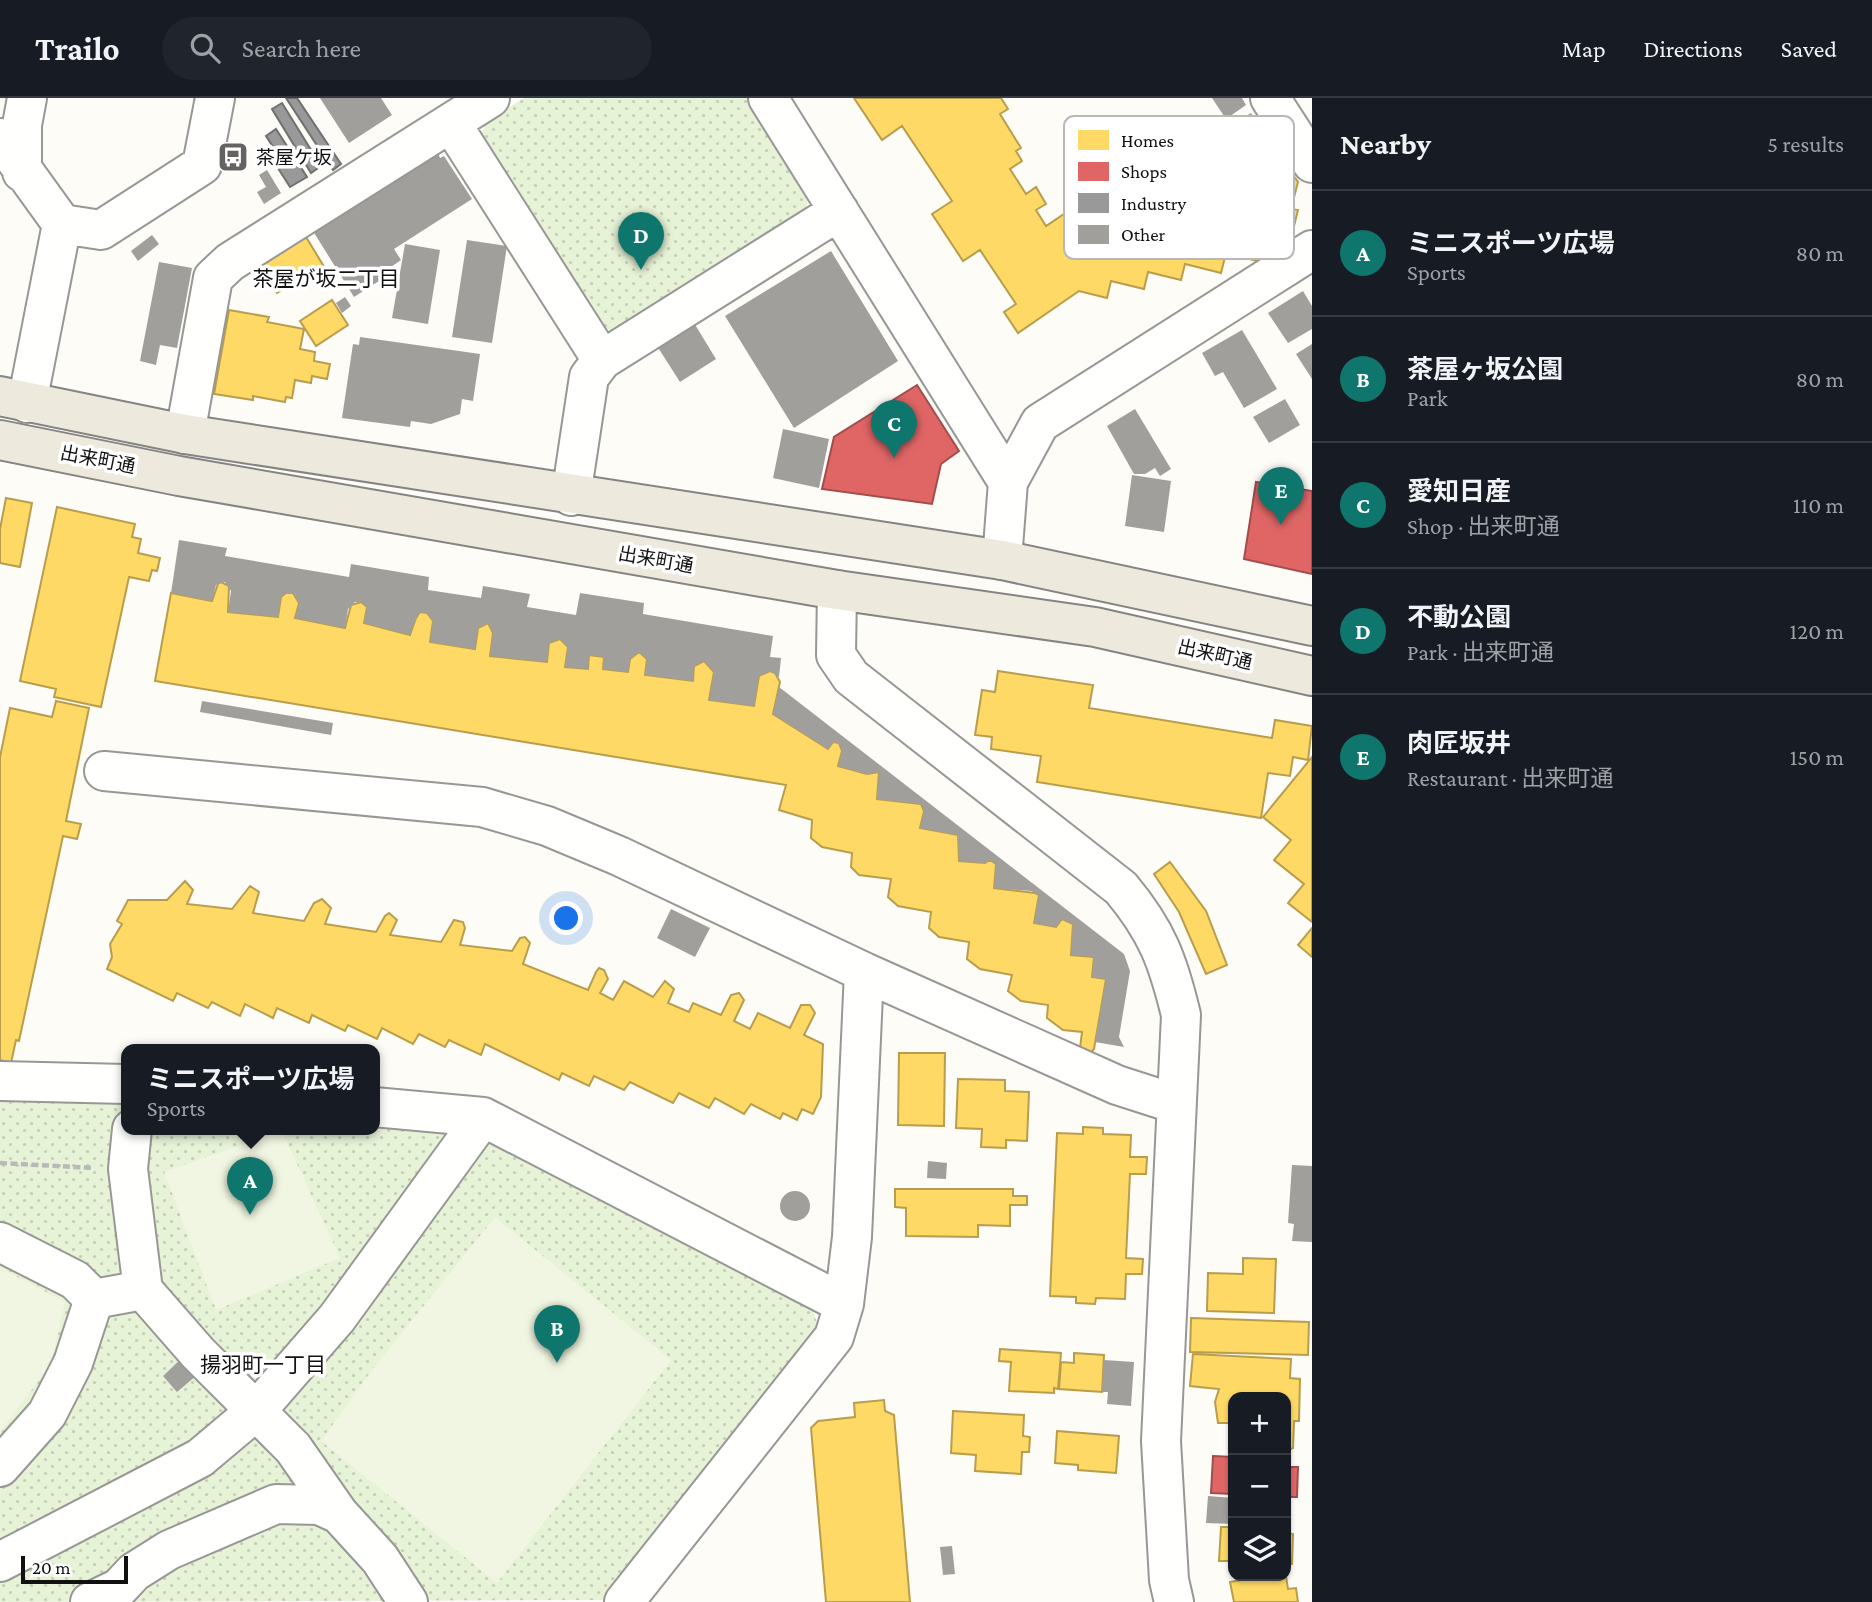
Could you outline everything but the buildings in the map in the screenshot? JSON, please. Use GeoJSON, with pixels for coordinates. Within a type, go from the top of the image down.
{"type":"FeatureCollection","features":[{"type":"Feature","properties":{"kind":"main road"},"geometry":{"type":"LineString","coordinates":[[13,399],[185,434],[571,496],[1002,560],[1312,626]]}},
{"type":"Feature","properties":{"kind":"main road","name":"出来町通"},"geometry":{"type":"LineString","coordinates":[[0,440],[207,480],[837,590],[1095,627],[1312,676]]}},
{"type":"Feature","properties":{"kind":"street"},"geometry":{"type":"LineString","coordinates":[[22,172],[22,125],[27,98]]}},
{"type":"Feature","properties":{"kind":"street"},"geometry":{"type":"LineString","coordinates":[[0,138],[62,224],[101,230],[202,165],[215,98]]}},
{"type":"Feature","properties":{"kind":"street"},"geometry":{"type":"LineString","coordinates":[[185,434],[213,278],[230,262],[490,98]]}},
{"type":"Feature","properties":{"kind":"street"},"geometry":{"type":"LineString","coordinates":[[768,98],[1008,482]]}},
{"type":"Feature","properties":{"kind":"street"},"geometry":{"type":"LineString","coordinates":[[1270,98],[1282,116]]}},
{"type":"Feature","properties":{"kind":"street"},"geometry":{"type":"LineString","coordinates":[[451,123],[602,360]]}},
{"type":"Feature","properties":{"kind":"street"},"geometry":{"type":"LineString","coordinates":[[1294,135],[1312,163]]}},
{"type":"Feature","properties":{"kind":"street"},"geometry":{"type":"LineString","coordinates":[[571,496],[589,377],[602,360],[839,211]]}},
{"type":"Feature","properties":{"kind":"street"},"geometry":{"type":"LineString","coordinates":[[13,399],[62,224]]}},
{"type":"Feature","properties":{"kind":"street"},"geometry":{"type":"LineString","coordinates":[[1002,560],[1008,482],[1040,424],[1312,250]]}},
{"type":"Feature","properties":{"kind":"street"},"geometry":{"type":"LineString","coordinates":[[837,590],[836,655],[851,677],[1121,888],[1146,918],[1170,967],[1181,1016],[1161,1441],[1169,1580],[1174,1602]]}},
{"type":"Feature","properties":{"kind":"street"},"geometry":{"type":"LineString","coordinates":[[104,771],[482,807],[547,825],[620,856],[864,972],[1117,1085],[1176,1104]]}},
{"type":"Feature","properties":{"kind":"street"},"geometry":{"type":"LineString","coordinates":[[624,1602],[834,1337],[844,1304],[852,1237],[864,972]]}},
{"type":"Feature","properties":{"kind":"street"},"geometry":{"type":"LineString","coordinates":[[0,1082],[121,1084]]}},
{"type":"Feature","properties":{"kind":"street"},"geometry":{"type":"LineString","coordinates":[[380,1108],[483,1117],[844,1304]]}},
{"type":"Feature","properties":{"kind":"street"},"geometry":{"type":"LineString","coordinates":[[0,1562],[200,1458],[257,1410],[337,1318],[483,1117]]}},
{"type":"Feature","properties":{"kind":"street"},"geometry":{"type":"LineString","coordinates":[[131,1135],[128,1169],[143,1290],[198,1353],[293,1448],[339,1514],[380,1559],[408,1602]]}},
{"type":"Feature","properties":{"kind":"street"},"geometry":{"type":"LineString","coordinates":[[0,1242],[75,1280],[94,1299]]}},
{"type":"Feature","properties":{"kind":"street"},"geometry":{"type":"LineString","coordinates":[[94,1299],[143,1290]]}},
{"type":"Feature","properties":{"kind":"street"},"geometry":{"type":"LineString","coordinates":[[0,1466],[47,1414],[73,1363],[94,1299]]}},
{"type":"Feature","properties":{"kind":"street"},"geometry":{"type":"LineString","coordinates":[[111,1597],[134,1572],[169,1550],[276,1504],[319,1505],[339,1514]]}},
{"type":"Feature","properties":{"kind":"path"},"geometry":{"type":"LineString","coordinates":[[0,1163],[128,1169]]}},
{"type":"Feature","properties":{"kind":"green space"},"geometry":{"type":"Polygon","coordinates":[[[524,98],[748,98],[808,196],[806,213],[616,333],[603,327],[480,139],[486,122],[524,98]]]}},
{"type":"Feature","properties":{"kind":"green space"},"geometry":{"type":"Polygon","coordinates":[[[0,1095],[121,1098],[121,1135],[380,1135],[380,1121],[439,1126],[450,1134],[316,1320],[257,1387],[170,1458],[0,1548],[0,1095]]]}},
{"type":"Feature","properties":{"kind":"green space"},"geometry":{"type":"Polygon","coordinates":[[[270,1135],[284,1135],[340,1258],[216,1310],[164,1172],[270,1135]]]}},
{"type":"Feature","properties":{"kind":"green space"},"geometry":{"type":"Polygon","coordinates":[[[502,1138],[810,1304],[820,1330],[607,1600],[0,1602],[0,1578],[140,1506],[483,1142],[502,1138]]]}},
{"type":"Feature","properties":{"kind":"green space"},"geometry":{"type":"Polygon","coordinates":[[[495,1217],[671,1360],[497,1583],[321,1441],[372,1370],[495,1217]]]}},
{"type":"Feature","properties":{"kind":"green space"},"geometry":{"type":"Polygon","coordinates":[[[0,1268],[65,1302],[51,1364],[0,1432],[0,1268]]]}},
{"type":"Feature","properties":{"kind":"place","name":"茶屋ケ坂"},"geometry":{"type":"Point","coordinates":[233,157]}},
{"type":"Feature","properties":{"kind":"place","name":"不動公園"},"geometry":{"type":"Point","coordinates":[641,270]}},
{"type":"Feature","properties":{"kind":"place","name":"愛知日産"},"geometry":{"type":"Point","coordinates":[894,458]}},
{"type":"Feature","properties":{"kind":"place","name":"肉匠坂井"},"geometry":{"type":"Point","coordinates":[1281,525]}},
{"type":"Feature","properties":{"kind":"place","name":"ミニスポーツ広場"},"geometry":{"type":"Point","coordinates":[250,1215]}},
{"type":"Feature","properties":{"kind":"place","name":"茶屋ヶ坂公園"},"geometry":{"type":"Point","coordinates":[557,1363]}},
{"type":"Feature","properties":{"kind":"district","name":"茶屋が坂二丁目"},"geometry":{"type":"Point","coordinates":[326,279]}},
{"type":"Feature","properties":{"kind":"district","name":"揚羽町一丁目"},"geometry":{"type":"Point","coordinates":[263,1365]}}]}
